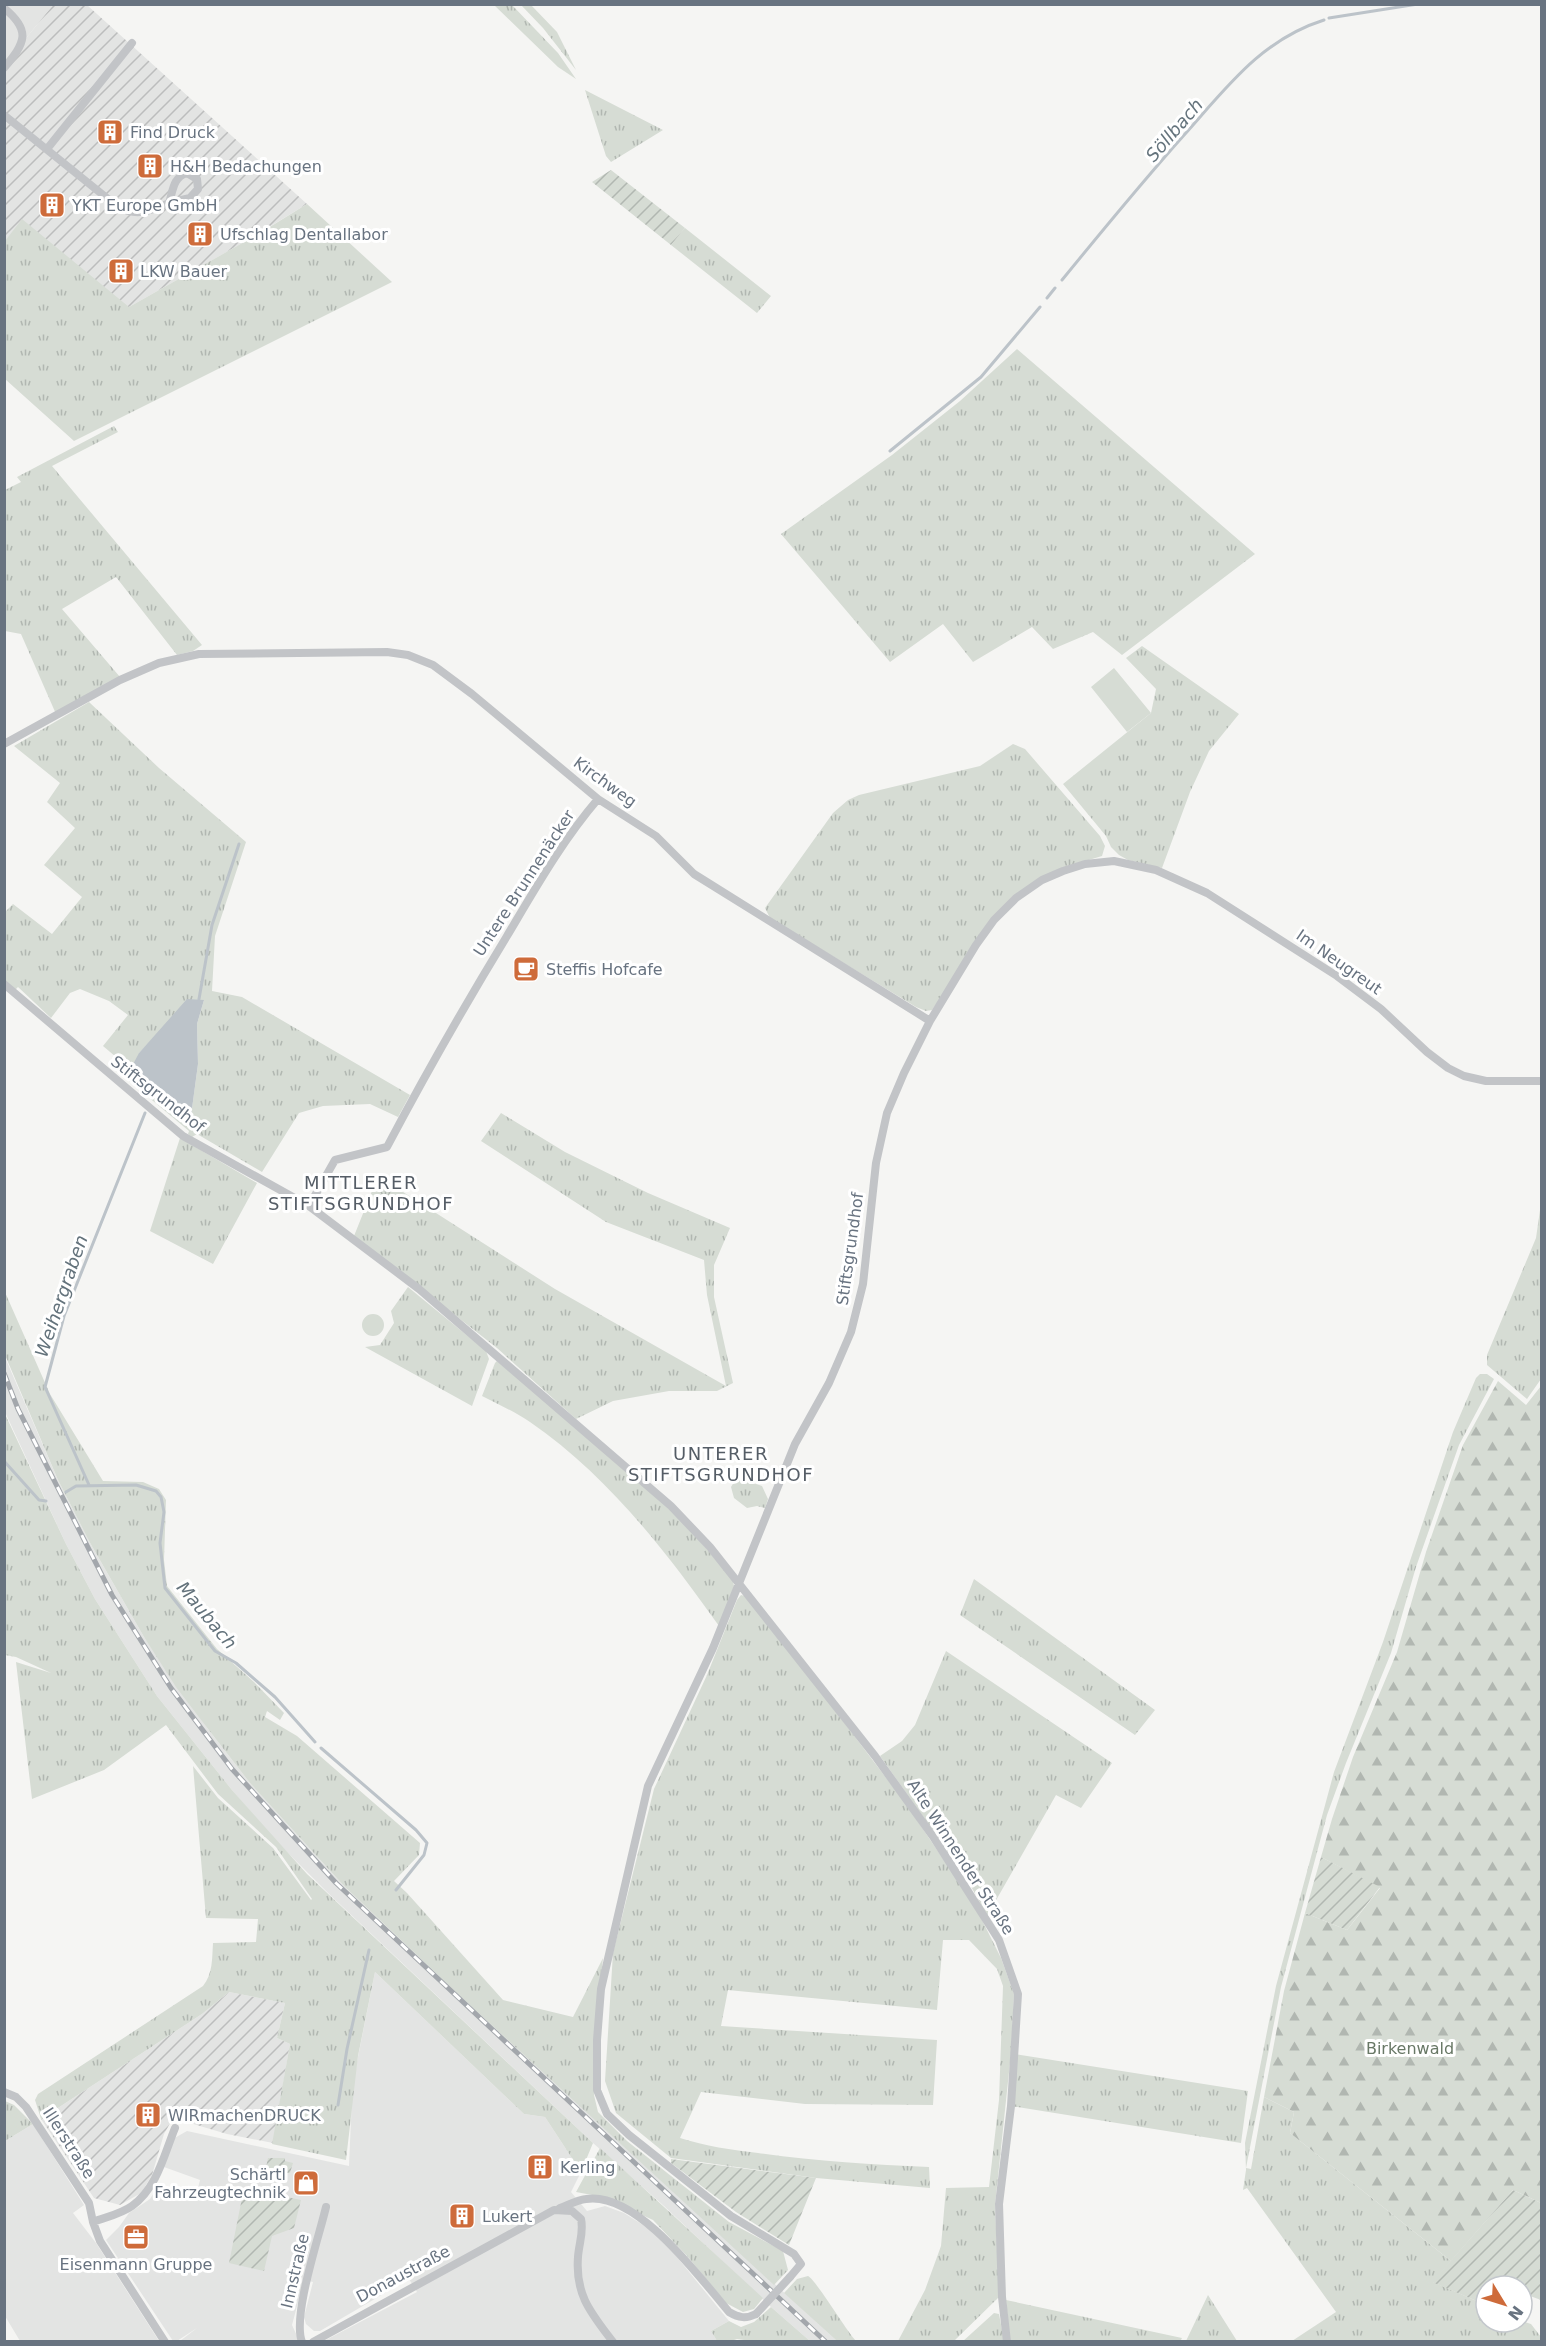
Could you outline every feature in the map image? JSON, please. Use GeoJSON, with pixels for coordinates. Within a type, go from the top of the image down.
{"type":"FeatureCollection","features":[{"type":"Feature","properties":{"kind":"street"},"geometry":{"type":"LineString","coordinates":[[4,8],[20,22],[24,33],[21,48],[4,68]]}},
{"type":"Feature","properties":{"kind":"street"},"geometry":{"type":"LineString","coordinates":[[47,148],[132,43]]}},
{"type":"Feature","properties":{"kind":"street"},"geometry":{"type":"LineString","coordinates":[[4,115],[127,212],[139,214],[169,203]]}},
{"type":"Feature","properties":{"kind":"street","name":"Kirchweg"},"geometry":{"type":"LineString","coordinates":[[4,744],[120,680],[159,663],[199,654],[387,652],[408,655],[433,665],[472,694],[598,799],[656,836],[694,874],[930,1021]]}},
{"type":"Feature","properties":{"kind":"street","name":"Untere Brunnenäcker"},"geometry":{"type":"LineString","coordinates":[[309,1206],[335,1160],[387,1147],[431,1064],[551,863],[598,799]]}},
{"type":"Feature","properties":{"kind":"street","name":"Stiftsgrundhof"},"geometry":{"type":"LineString","coordinates":[[4,984],[183,1136],[309,1206],[419,1289],[671,1506],[710,1547],[739,1583],[795,1444],[830,1383],[851,1332],[863,1284],[876,1163],[887,1113],[930,1021],[976,945],[994,921],[1016,898],[1042,880],[1063,871],[1085,864],[1114,861]]}},
{"type":"Feature","properties":{"kind":"street","name":"Im Neugreut"},"geometry":{"type":"LineString","coordinates":[[1114,861],[1156,870],[1207,893],[1262,926],[1346,983],[1448,1068],[1464,1076],[1486,1081],[1542,1081]]}},
{"type":"Feature","properties":{"kind":"street","name":"Donaustraße"},"geometry":{"type":"LineString","coordinates":[[313,2342],[554,2210],[586,2199],[618,2205],[651,2224],[729,2312],[745,2318],[756,2314],[801,2264],[794,2254],[731,2216],[630,2135],[607,2114],[597,2090],[597,2040],[601,1989],[648,1786],[713,1648],[739,1583]]}},
{"type":"Feature","properties":{"kind":"street","name":"Alte Winnender Straße"},"geometry":{"type":"LineString","coordinates":[[739,1583],[875,1756],[934,1838],[999,1940],[1018,1994],[1011,2106],[999,2204],[1002,2297],[1007,2342]]}},
{"type":"Feature","properties":{"kind":"street","name":"Illerstraße"},"geometry":{"type":"LineString","coordinates":[[4,2091],[22,2102],[89,2203],[100,2241],[165,2342]]}},
{"type":"Feature","properties":{"kind":"street"},"geometry":{"type":"LineString","coordinates":[[93,2222],[125,2210],[143,2196],[157,2175],[175,2128]]}},
{"type":"Feature","properties":{"kind":"street","name":"Innstraße"},"geometry":{"type":"LineString","coordinates":[[302,2342],[299,2333],[300,2312],[326,2207]]}},
{"type":"Feature","properties":{"kind":"street"},"geometry":{"type":"LineString","coordinates":[[554,2210],[572,2211],[581,2219],[582,2238],[578,2262],[581,2290],[588,2309],[613,2342]]}},
{"type":"Feature","properties":{"kind":"shaded area"},"geometry":{"type":"Polygon","coordinates":[[[5,5],[53,5],[5,64],[5,5]]]}},
{"type":"Feature","properties":{"kind":"shaded area"},"geometry":{"type":"Polygon","coordinates":[[[53,5],[87,5],[307,204],[5,377],[5,64],[53,5]]]}},
{"type":"Feature","properties":{"kind":"shaded area"},"geometry":{"type":"Polygon","coordinates":[[[187,999],[204,1000],[197,1024],[198,1064],[191,1116],[146,1086],[130,1070],[139,1053],[187,999]]]}},
{"type":"Feature","properties":{"kind":"shaded area"},"geometry":{"type":"Polygon","coordinates":[[[4,1355],[58,1480],[89,1541],[144,1637],[208,1729],[250,1783],[345,1887],[460,1996],[837,2341],[810,2341],[771,2307],[328,1893],[273,1838],[232,1790],[157,1696],[95,1599],[66,1544],[5,1412],[4,1355]]]}},
{"type":"Feature","properties":{"kind":"shaded area"},"geometry":{"type":"Polygon","coordinates":[[[375,1972],[524,2114],[545,2117],[581,2172],[571,2192],[587,2211],[605,2206],[624,2213],[651,2230],[672,2251],[729,2321],[711,2331],[717,2341],[324,2341],[417,2292],[409,2279],[320,2331],[314,2331],[306,2324],[304,2317],[313,2282],[304,2280],[292,2325],[297,2341],[180,2341],[197,2328],[177,2341],[173,2341],[106,2240],[129,2213],[150,2199],[157,2188],[184,2197],[196,2196],[200,2180],[164,2167],[171,2140],[187,2131],[349,2166],[352,2096],[375,1972]]]}},
{"type":"Feature","properties":{"kind":"shaded area"},"geometry":{"type":"Polygon","coordinates":[[[229,1992],[285,2003],[277,2038],[290,2044],[273,2143],[227,2134],[173,2118],[164,2134],[152,2175],[141,2193],[120,2205],[94,2198],[41,2119],[202,2014],[229,1992]]]}},
{"type":"Feature","properties":{"kind":"shaded area"},"geometry":{"type":"Polygon","coordinates":[[[33,2124],[84,2205],[73,2213],[96,2243],[159,2341],[20,2341],[5,2316],[5,2141],[33,2124]]]}},
{"type":"Feature","properties":{"kind":"green space"},"geometry":{"type":"Polygon","coordinates":[[[494,5],[512,5],[558,53],[576,79],[558,67],[494,5]]]}},
{"type":"Feature","properties":{"kind":"green space"},"geometry":{"type":"Polygon","coordinates":[[[521,5],[531,5],[557,32],[576,70],[543,28],[521,5]]]}},
{"type":"Feature","properties":{"kind":"green space"},"geometry":{"type":"Polygon","coordinates":[[[585,90],[663,130],[611,162],[606,156],[585,90]]]}},
{"type":"Feature","properties":{"kind":"green space"},"geometry":{"type":"Polygon","coordinates":[[[611,170],[685,228],[671,245],[592,182],[611,170]]]}},
{"type":"Feature","properties":{"kind":"green space"},"geometry":{"type":"Polygon","coordinates":[[[307,204],[392,282],[74,441],[5,379],[5,241],[22,219],[129,307],[307,204]]]}},
{"type":"Feature","properties":{"kind":"green space"},"geometry":{"type":"Polygon","coordinates":[[[685,228],[771,296],[757,313],[671,245],[685,228]]]}},
{"type":"Feature","properties":{"kind":"green space"},"geometry":{"type":"Polygon","coordinates":[[[1017,349],[1255,554],[1122,655],[1093,632],[1053,649],[1032,627],[973,662],[943,624],[890,662],[781,534],[892,455],[960,401],[1017,349]]]}},
{"type":"Feature","properties":{"kind":"green space"},"geometry":{"type":"Polygon","coordinates":[[[114,426],[118,432],[52,466],[202,645],[193,651],[177,655],[116,577],[62,609],[120,677],[56,714],[21,634],[5,631],[5,490],[21,482],[17,477],[114,426]]]}},
{"type":"Feature","properties":{"kind":"green space"},"geometry":{"type":"Polygon","coordinates":[[[1142,646],[1239,714],[1209,751],[1190,792],[1162,868],[1128,860],[1119,855],[1063,784],[1151,713],[1156,689],[1126,658],[1142,646]]]}},
{"type":"Feature","properties":{"kind":"green space"},"geometry":{"type":"Polygon","coordinates":[[[1114,668],[1151,713],[1127,732],[1091,687],[1114,668]]]}},
{"type":"Feature","properties":{"kind":"green space"},"geometry":{"type":"Polygon","coordinates":[[[89,702],[159,768],[246,842],[215,936],[212,991],[242,997],[410,1095],[398,1117],[370,1104],[323,1106],[299,1113],[262,1172],[197,1134],[192,1137],[188,1134],[189,1131],[110,1065],[116,1057],[103,1046],[128,1015],[109,1001],[80,989],[70,993],[51,1018],[18,987],[15,990],[5,981],[4,913],[13,904],[52,934],[82,897],[44,865],[75,828],[47,802],[60,783],[14,746],[89,702]],[[204,1000],[157,1034],[139,1053],[146,1086],[191,1116],[198,1064],[197,1024],[204,1000]]]}},
{"type":"Feature","properties":{"kind":"green space"},"geometry":{"type":"Polygon","coordinates":[[[1013,744],[1025,749],[1100,836],[1105,846],[1102,856],[1059,869],[1012,897],[932,1010],[926,1011],[916,1007],[770,918],[765,908],[833,813],[848,800],[859,795],[980,766],[1013,744]]]}},
{"type":"Feature","properties":{"kind":"green space"},"geometry":{"type":"Polygon","coordinates":[[[501,1113],[565,1152],[648,1193],[730,1228],[714,1265],[714,1297],[733,1383],[717,1391],[669,1391],[613,1401],[576,1419],[497,1348],[354,1236],[378,1176],[555,1289],[726,1386],[707,1295],[704,1260],[606,1222],[481,1141],[501,1113]]]}},
{"type":"Feature","properties":{"kind":"green space"},"geometry":{"type":"Polygon","coordinates":[[[180,1138],[257,1183],[213,1264],[150,1231],[180,1138]]]}},
{"type":"Feature","properties":{"kind":"green space"},"geometry":{"type":"Polygon","coordinates":[[[1541,1203],[1541,1379],[1527,1399],[1487,1365],[1487,1355],[1536,1238],[1541,1203]]]}},
{"type":"Feature","properties":{"kind":"green space"},"geometry":{"type":"Polygon","coordinates":[[[408,1287],[486,1351],[489,1359],[472,1406],[365,1347],[380,1345],[394,1323],[391,1311],[408,1287]]]}},
{"type":"Feature","properties":{"kind":"green space"},"geometry":{"type":"Polygon","coordinates":[[[4,1290],[50,1394],[103,1481],[143,1482],[159,1489],[166,1500],[164,1560],[167,1586],[217,1649],[284,1713],[280,1720],[267,1711],[265,1717],[297,1736],[420,1843],[419,1855],[394,1881],[503,2000],[573,2017],[603,1958],[595,2030],[594,2095],[598,2112],[627,2141],[729,2222],[783,2251],[788,2270],[774,2285],[345,1887],[250,1783],[208,1729],[176,1687],[144,1637],[89,1541],[58,1480],[5,1355],[4,1290]]]}},
{"type":"Feature","properties":{"kind":"green space"},"geometry":{"type":"Polygon","coordinates":[[[373,1314],[381,1317],[384,1325],[381,1333],[373,1336],[365,1333],[362,1325],[365,1317],[373,1314]]]}},
{"type":"Feature","properties":{"kind":"green space"},"geometry":{"type":"Polygon","coordinates":[[[497,1361],[591,1438],[651,1492],[708,1550],[733,1581],[734,1586],[719,1626],[656,1542],[609,1490],[558,1443],[530,1422],[482,1396],[497,1361]]]}},
{"type":"Feature","properties":{"kind":"green space"},"geometry":{"type":"Polygon","coordinates":[[[1480,1374],[1487,1374],[1494,1379],[1459,1445],[1416,1567],[1391,1653],[1327,1815],[1281,1987],[1246,2168],[1251,2169],[1264,2097],[1294,2112],[1290,2133],[1451,2261],[1433,2282],[1474,2300],[1474,2334],[1534,2334],[1534,2328],[1541,2337],[1541,2341],[1292,2341],[1336,2312],[1247,2188],[1243,2190],[1246,2170],[1245,2143],[1276,1986],[1334,1772],[1383,1642],[1453,1432],[1476,1378],[1480,1374]]]}},
{"type":"Feature","properties":{"kind":"green space","name":"Birkenwald"},"geometry":{"type":"Polygon","coordinates":[[[1498,1381],[1526,1405],[1541,1386],[1541,2203],[1513,2190],[1451,2261],[1290,2133],[1294,2112],[1264,2097],[1284,1991],[1305,1913],[1347,1930],[1380,1888],[1321,1857],[1353,1757],[1397,1652],[1426,1552],[1463,1445],[1498,1381]]]}},
{"type":"Feature","properties":{"kind":"green space"},"geometry":{"type":"Polygon","coordinates":[[[4,1412],[66,1544],[95,1599],[157,1696],[232,1790],[307,1874],[593,2143],[581,2172],[545,2117],[524,2114],[375,1972],[358,2056],[346,2160],[272,2144],[290,2044],[277,2038],[285,2003],[229,1992],[202,2014],[41,2119],[35,2100],[38,2094],[203,1986],[210,1971],[213,1943],[256,1942],[258,1919],[206,1918],[193,1766],[218,1798],[273,1848],[312,1899],[276,1847],[218,1794],[166,1725],[104,1770],[32,1799],[16,1662],[51,1673],[16,1657],[5,1655],[4,1412]]]}},
{"type":"Feature","properties":{"kind":"green space"},"geometry":{"type":"Polygon","coordinates":[[[742,1479],[762,1486],[768,1499],[765,1508],[757,1506],[747,1508],[734,1498],[731,1487],[734,1482],[742,1479]]]}},
{"type":"Feature","properties":{"kind":"green space"},"geometry":{"type":"Polygon","coordinates":[[[974,1579],[1155,1710],[1135,1735],[960,1615],[974,1579]]]}},
{"type":"Feature","properties":{"kind":"green space"},"geometry":{"type":"Polygon","coordinates":[[[741,1595],[745,1596],[763,1616],[906,1804],[979,1914],[1001,1958],[1014,1994],[1011,2053],[995,2205],[999,2297],[954,2341],[898,2341],[925,2290],[941,2246],[946,2188],[989,2187],[999,2100],[1003,1986],[997,1969],[969,1940],[943,1940],[937,2010],[728,1990],[721,2026],[937,2040],[933,2105],[805,2104],[701,2092],[680,2138],[719,2147],[779,2156],[929,2167],[930,2188],[816,2178],[671,2158],[616,2113],[605,2081],[613,1953],[654,1789],[741,1595]]]}},
{"type":"Feature","properties":{"kind":"green space"},"geometry":{"type":"Polygon","coordinates":[[[946,1651],[1112,1763],[1081,1808],[1056,1795],[987,1916],[966,1877],[880,1756],[902,1741],[915,1725],[946,1651]]]}},
{"type":"Feature","properties":{"kind":"green space"},"geometry":{"type":"Polygon","coordinates":[[[1321,1857],[1380,1887],[1347,1930],[1305,1913],[1321,1857]]]}},
{"type":"Feature","properties":{"kind":"green space"},"geometry":{"type":"Polygon","coordinates":[[[1015,2054],[1248,2091],[1241,2143],[1011,2106],[1015,2054]]]}},
{"type":"Feature","properties":{"kind":"green space"},"geometry":{"type":"Polygon","coordinates":[[[5,2101],[14,2105],[33,2124],[5,2141],[5,2101]]]}},
{"type":"Feature","properties":{"kind":"green space"},"geometry":{"type":"Polygon","coordinates":[[[600,2148],[763,2298],[754,2309],[743,2312],[726,2303],[688,2257],[653,2220],[603,2197],[576,2192],[600,2148]]]}},
{"type":"Feature","properties":{"kind":"green space"},"geometry":{"type":"Polygon","coordinates":[[[268,2158],[285,2158],[285,2161],[293,2163],[285,2182],[264,2177],[268,2158]]]}},
{"type":"Feature","properties":{"kind":"green space"},"geometry":{"type":"Polygon","coordinates":[[[671,2159],[816,2178],[789,2245],[736,2212],[671,2163],[671,2159]]]}},
{"type":"Feature","properties":{"kind":"green space"},"geometry":{"type":"Polygon","coordinates":[[[244,2188],[301,2200],[294,2228],[272,2236],[264,2271],[229,2263],[244,2188]]]}},
{"type":"Feature","properties":{"kind":"green space"},"geometry":{"type":"Polygon","coordinates":[[[1513,2190],[1541,2203],[1541,2300],[1534,2297],[1534,2274],[1474,2274],[1474,2300],[1432,2282],[1513,2190]]]}},
{"type":"Feature","properties":{"kind":"green space"},"geometry":{"type":"Polygon","coordinates":[[[808,2276],[856,2341],[837,2341],[784,2293],[797,2279],[808,2276]]]}},
{"type":"Feature","properties":{"kind":"green space"},"geometry":{"type":"Polygon","coordinates":[[[1208,2295],[1237,2341],[1186,2341],[1208,2295]]]}},
{"type":"Feature","properties":{"kind":"green space"},"geometry":{"type":"Polygon","coordinates":[[[1006,2300],[1182,2338],[1180,2342],[1010,2341],[1006,2300]]]}},
{"type":"Feature","properties":{"kind":"green space"},"geometry":{"type":"Polygon","coordinates":[[[771,2307],[810,2341],[758,2342],[737,2339],[717,2341],[711,2331],[729,2321],[741,2327],[754,2322],[771,2307]]]}},
{"type":"Feature","properties":{"kind":"green space"},"geometry":{"type":"Polygon","coordinates":[[[994,2313],[999,2314],[1004,2341],[962,2342],[994,2313]]]}},
{"type":"Feature","properties":{"kind":"waterway","name":"Söllbach"},"geometry":{"type":"LineString","coordinates":[[1329,18],[1418,4]]}},
{"type":"Feature","properties":{"kind":"waterway","name":"Söllbach"},"geometry":{"type":"LineString","coordinates":[[1062,280],[1154,170],[1247,67],[1263,52],[1282,40],[1324,20]]}},
{"type":"Feature","properties":{"kind":"waterway","name":"Söllbach"},"geometry":{"type":"LineString","coordinates":[[1047,298],[1055,288]]}},
{"type":"Feature","properties":{"kind":"waterway","name":"Söllbach"},"geometry":{"type":"LineString","coordinates":[[890,451],[981,377],[1040,307]]}},
{"type":"Feature","properties":{"kind":"waterway","name":"Weihergraben"},"geometry":{"type":"LineString","coordinates":[[199,999],[212,925],[239,844]]}},
{"type":"Feature","properties":{"kind":"waterway","name":"Weihergraben"},"geometry":{"type":"LineString","coordinates":[[89,1485],[45,1387],[64,1316],[145,1113]]}},
{"type":"Feature","properties":{"kind":"waterway","name":"Maubach"},"geometry":{"type":"LineString","coordinates":[[4,1461],[39,1500],[46,1501]]}},
{"type":"Feature","properties":{"kind":"waterway","name":"Maubach"},"geometry":{"type":"LineString","coordinates":[[66,1492],[76,1486],[136,1485],[156,1491],[161,1497],[164,1512],[160,1543],[165,1588],[215,1651],[236,1663],[275,1697],[315,1742]]}},
{"type":"Feature","properties":{"kind":"waterway","name":"Maubach"},"geometry":{"type":"LineString","coordinates":[[321,1748],[416,1830],[427,1843],[424,1855],[396,1890]]}},
{"type":"Feature","properties":{"kind":"waterway","name":"Maubach"},"geometry":{"type":"LineString","coordinates":[[338,2105],[347,2049],[369,1950]]}},
{"type":"Feature","properties":{"kind":"railway"},"geometry":{"type":"LineString","coordinates":[[4,1373],[18,1409],[112,1595],[171,1688],[232,1769],[336,1883],[826,2342]]}},
{"type":"Feature","properties":{"kind":"place","name":"Find Druck"},"geometry":{"type":"Point","coordinates":[110,132]}},
{"type":"Feature","properties":{"kind":"place","name":"H&H Bedachungen"},"geometry":{"type":"Point","coordinates":[150,166]}},
{"type":"Feature","properties":{"kind":"place","name":"YKT Europe GmbH"},"geometry":{"type":"Point","coordinates":[52,205]}},
{"type":"Feature","properties":{"kind":"place","name":"Ufschlag Dentallabor"},"geometry":{"type":"Point","coordinates":[200,234]}},
{"type":"Feature","properties":{"kind":"place","name":"LKW Bauer"},"geometry":{"type":"Point","coordinates":[121,271]}},
{"type":"Feature","properties":{"kind":"place","name":"Steffis Hofcafe"},"geometry":{"type":"Point","coordinates":[526,969]}},
{"type":"Feature","properties":{"kind":"place","name":"WIRmachenDRUCK"},"geometry":{"type":"Point","coordinates":[148,2115]}},
{"type":"Feature","properties":{"kind":"place","name":"Kerling"},"geometry":{"type":"Point","coordinates":[540,2167]}},
{"type":"Feature","properties":{"kind":"place","name":"Schärtl Fahrzeugtechnik"},"geometry":{"type":"Point","coordinates":[306,2183]}},
{"type":"Feature","properties":{"kind":"place","name":"Lukert"},"geometry":{"type":"Point","coordinates":[462,2216]}},
{"type":"Feature","properties":{"kind":"place","name":"Eisenmann Gruppe"},"geometry":{"type":"Point","coordinates":[136,2237]}},
{"type":"Feature","properties":{"kind":"district","name":"MITTLERER STIFTSGRUNDHOF"},"geometry":{"type":"Point","coordinates":[361,1192]}},
{"type":"Feature","properties":{"kind":"district","name":"UNTERER STIFTSGRUNDHOF"},"geometry":{"type":"Point","coordinates":[721,1463]}}]}
